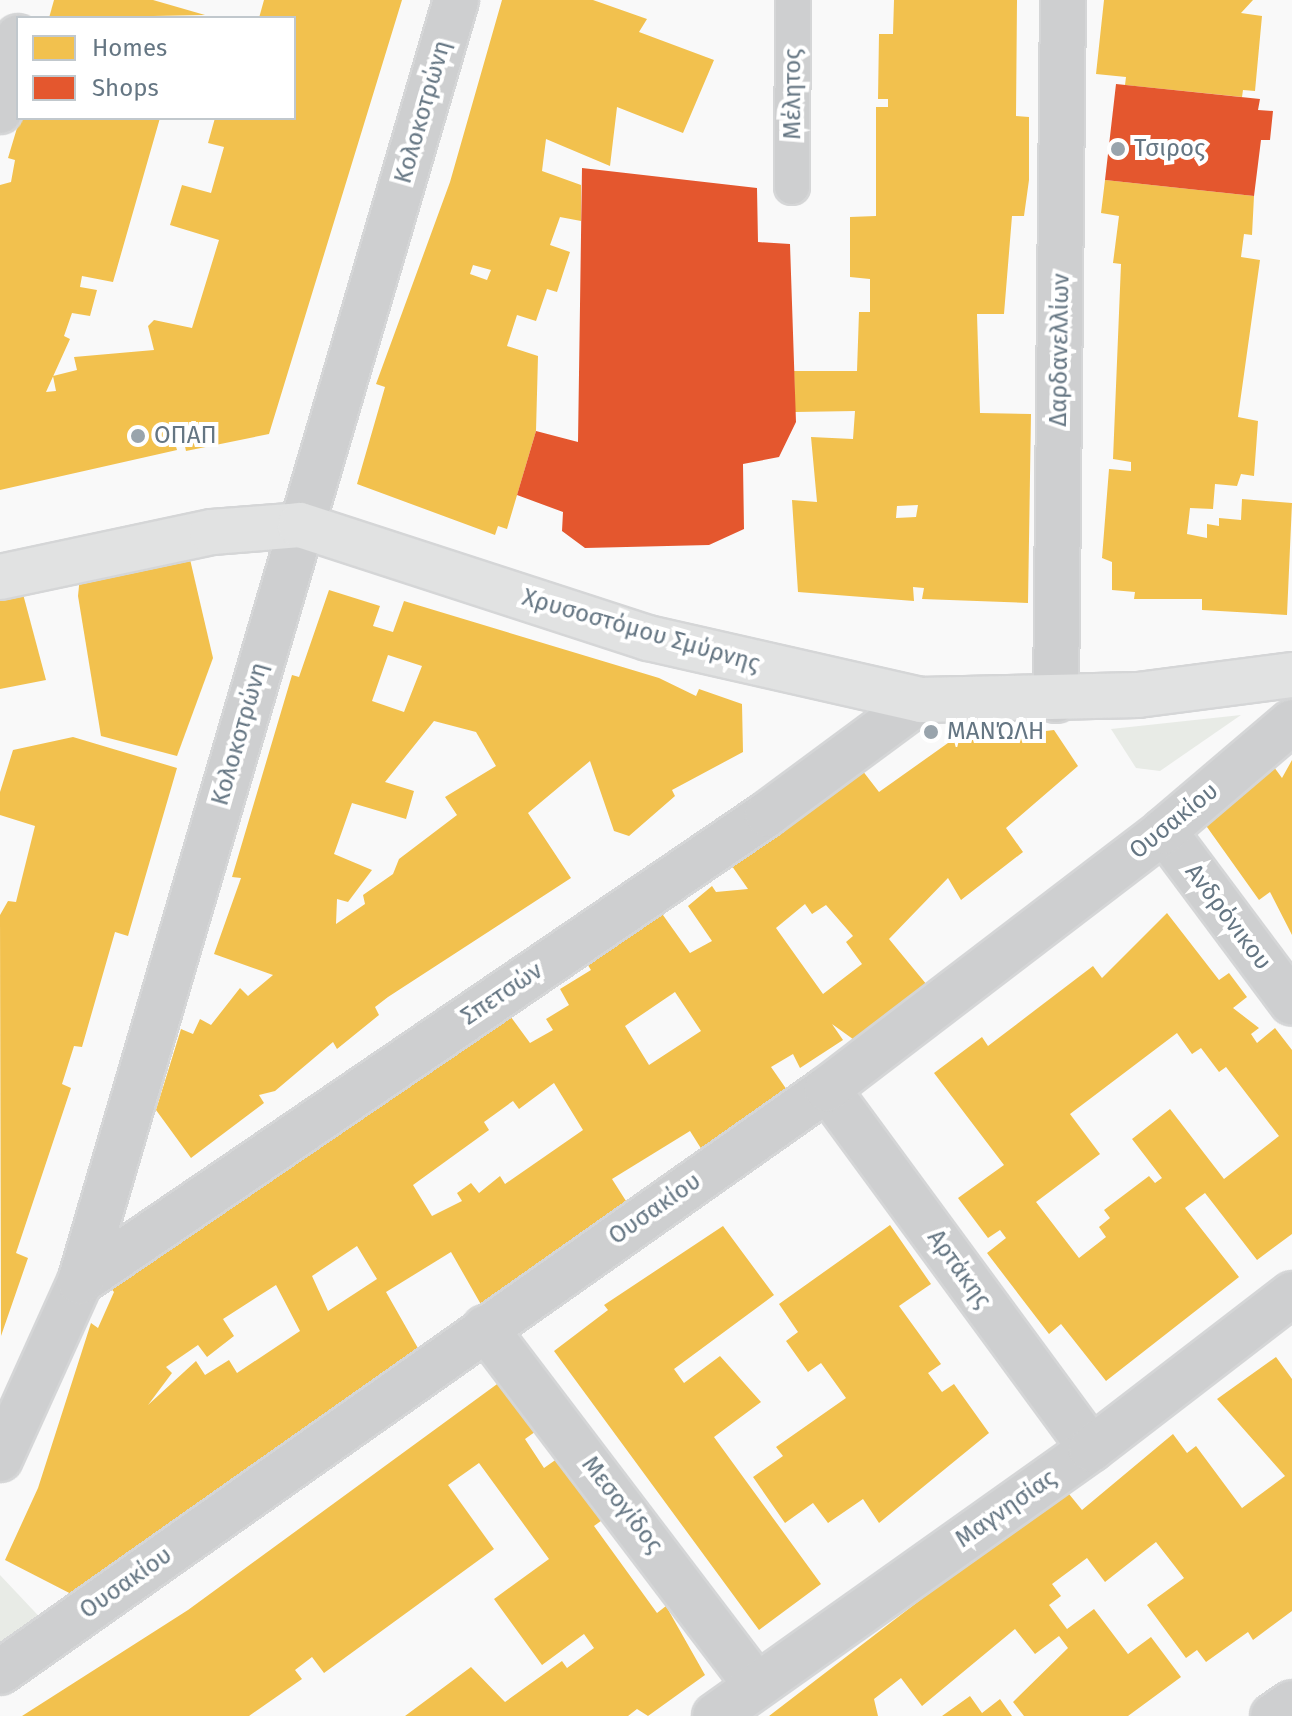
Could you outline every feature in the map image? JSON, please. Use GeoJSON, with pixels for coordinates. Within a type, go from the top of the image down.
{"type":"FeatureCollection","features":[{"type":"Feature","properties":{"kind":"street","name":"Κολοκοτρώνη"},"geometry":{"type":"LineString","coordinates":[[0,1459],[80,1282],[456,0]]}},
{"type":"Feature","properties":{"kind":"street","name":"Δαρδανελλίων"},"geometry":{"type":"LineString","coordinates":[[1056,700],[1063,0]]}},
{"type":"Feature","properties":{"kind":"street"},"geometry":{"type":"LineString","coordinates":[[0,111],[16,45]]}},
{"type":"Feature","properties":{"kind":"street","name":"Χρυσοστόμου Σμύρνης"},"geometry":{"type":"LineString","coordinates":[[0,577],[212,532],[300,525],[648,638],[921,700],[1056,700],[1292,675]]}},
{"type":"Feature","properties":{"kind":"street","name":"Σπετσών"},"geometry":{"type":"LineString","coordinates":[[80,1282],[767,814],[921,700]]}},
{"type":"Feature","properties":{"kind":"street","name":"Ουσακίου"},"geometry":{"type":"LineString","coordinates":[[0,1672],[827,1089],[1164,831],[1292,722]]}},
{"type":"Feature","properties":{"kind":"street","name":"Ανδρόνικου"},"geometry":{"type":"LineString","coordinates":[[1164,831],[1292,1003]]}},
{"type":"Feature","properties":{"kind":"street","name":"Αρτάκης"},"geometry":{"type":"LineString","coordinates":[[827,1089],[1091,1449]]}},
{"type":"Feature","properties":{"kind":"street","name":"Μαγνησίας"},"geometry":{"type":"LineString","coordinates":[[715,1716],[755,1684],[1091,1449],[1292,1294]]}},
{"type":"Feature","properties":{"kind":"street","name":"Μεσογίδος"},"geometry":{"type":"LineString","coordinates":[[485,1328],[755,1684]]}},
{"type":"Feature","properties":{"kind":"street"},"geometry":{"type":"LineString","coordinates":[[1273,1716],[1292,1703]]}},
{"type":"Feature","properties":{"kind":"lane","name":"Μέλητος"},"geometry":{"type":"LineString","coordinates":[[792,187],[793,0]]}},
{"type":"Feature","properties":{"kind":"shaded area"},"geometry":{"type":"Polygon","coordinates":[[[1241,715],[1160,771],[1136,768],[1111,729],[1241,715]]]}},
{"type":"Feature","properties":{"kind":"shaded area"},"geometry":{"type":"Polygon","coordinates":[[[0,1575],[49,1627],[0,1661],[0,1575]]]}},
{"type":"Feature","properties":{"kind":"building: Homes"},"geometry":{"type":"Polygon","coordinates":[[[54,0],[153,0],[205,15],[153,16],[50,16],[54,0]]]}},
{"type":"Feature","properties":{"kind":"building: Homes"},"geometry":{"type":"Polygon","coordinates":[[[264,0],[402,0],[269,434],[186,451],[184,442],[175,443],[177,450],[0,490],[0,185],[11,182],[15,160],[8,158],[19,120],[159,120],[113,282],[82,276],[80,287],[97,290],[90,316],[72,313],[64,336],[70,339],[53,376],[77,370],[74,357],[154,350],[148,326],[154,320],[192,328],[219,240],[170,225],[182,185],[211,193],[224,147],[208,143],[214,120],[296,120],[296,16],[260,16],[264,0]],[[53,376],[46,392],[56,391],[53,376]]]}},
{"type":"Feature","properties":{"kind":"building: Homes"},"geometry":{"type":"Polygon","coordinates":[[[502,0],[593,0],[647,19],[639,32],[714,60],[683,133],[617,107],[610,166],[546,139],[542,171],[581,185],[581,221],[560,217],[550,245],[570,252],[557,292],[547,289],[536,321],[517,315],[507,346],[538,356],[536,431],[507,529],[498,526],[495,535],[357,484],[385,387],[376,384],[450,182],[502,0]],[[473,265],[470,274],[487,280],[491,270],[473,265]]]}},
{"type":"Feature","properties":{"kind":"building: Homes"},"geometry":{"type":"Polygon","coordinates":[[[894,0],[1017,0],[1016,116],[1029,117],[1029,180],[1024,216],[1012,216],[1004,314],[977,314],[980,413],[1031,414],[1028,603],[922,599],[924,588],[913,587],[914,601],[798,592],[792,500],[817,502],[811,437],[853,439],[855,411],[795,412],[794,371],[857,371],[859,312],[870,312],[870,279],[850,277],[850,217],[876,216],[876,107],[888,107],[888,99],[878,99],[879,34],[893,34],[894,0]],[[918,505],[897,506],[896,518],[916,517],[918,505]]]}},
{"type":"Feature","properties":{"kind":"building: Homes"},"geometry":{"type":"Polygon","coordinates":[[[1104,0],[1253,0],[1241,13],[1262,16],[1255,91],[1243,90],[1242,97],[1125,85],[1126,77],[1096,74],[1104,0]]]}},
{"type":"Feature","properties":{"kind":"building: Homes"},"geometry":{"type":"Polygon","coordinates":[[[1105,180],[1254,196],[1252,235],[1244,234],[1241,257],[1260,260],[1238,417],[1258,421],[1254,476],[1241,474],[1237,486],[1215,484],[1213,509],[1190,508],[1187,534],[1207,538],[1207,524],[1219,526],[1219,518],[1241,520],[1242,499],[1292,503],[1287,615],[1202,610],[1202,599],[1134,599],[1135,592],[1112,590],[1112,562],[1102,558],[1109,469],[1131,471],[1131,462],[1113,459],[1121,264],[1113,263],[1119,216],[1101,213],[1105,180]]]}},
{"type":"Feature","properties":{"kind":"building: Homes"},"geometry":{"type":"Polygon","coordinates":[[[189,555],[213,658],[177,756],[101,736],[78,596],[80,576],[189,555]]]}},
{"type":"Feature","properties":{"kind":"building: Homes"},"geometry":{"type":"Polygon","coordinates":[[[329,590],[380,606],[373,626],[393,632],[404,601],[659,678],[696,696],[699,689],[742,704],[743,752],[672,790],[675,796],[629,836],[614,831],[590,761],[528,813],[571,878],[388,997],[375,1007],[379,1015],[337,1049],[333,1042],[275,1091],[259,1095],[264,1103],[191,1158],[156,1110],[181,1029],[193,1034],[200,1019],[211,1025],[240,988],[248,996],[273,975],[214,954],[241,878],[232,877],[292,675],[299,677],[329,590]],[[388,655],[372,701],[404,712],[422,666],[388,655]],[[434,721],[385,782],[414,791],[406,819],[352,803],[334,854],[372,870],[348,902],[337,899],[336,924],[365,904],[363,895],[393,874],[399,859],[457,815],[445,797],[496,766],[476,732],[434,721]]]}},
{"type":"Feature","properties":{"kind":"building: Homes"},"geometry":{"type":"Polygon","coordinates":[[[23,594],[46,680],[0,689],[0,597],[23,594]]]}},
{"type":"Feature","properties":{"kind":"building: Homes"},"geometry":{"type":"Polygon","coordinates":[[[1054,730],[1078,766],[1006,828],[1023,852],[961,900],[948,878],[889,939],[927,985],[857,1042],[832,1024],[843,1040],[800,1068],[793,1054],[771,1067],[787,1090],[702,1150],[690,1131],[612,1179],[633,1212],[483,1308],[451,1252],[386,1292],[423,1357],[83,1600],[5,1560],[38,1488],[91,1323],[98,1328],[114,1292],[108,1285],[497,998],[530,1043],[553,1030],[546,1019],[569,1005],[560,989],[591,970],[579,951],[653,901],[690,953],[712,941],[688,906],[712,886],[716,892],[748,889],[727,859],[862,770],[879,792],[948,743],[1054,730]],[[805,904],[776,928],[823,994],[862,964],[846,942],[853,936],[826,905],[812,914],[805,904]],[[675,992],[625,1026],[649,1065],[701,1031],[675,992]],[[554,1083],[519,1109],[513,1101],[484,1122],[489,1130],[413,1185],[432,1216],[462,1201],[457,1193],[471,1183],[479,1193],[500,1176],[505,1184],[583,1130],[554,1083]],[[357,1246],[312,1276],[328,1311],[377,1279],[357,1246]],[[276,1285],[223,1319],[234,1336],[207,1357],[198,1345],[166,1367],[172,1373],[148,1405],[196,1361],[205,1375],[229,1360],[237,1373],[300,1331],[276,1285]]]}},
{"type":"Feature","properties":{"kind":"building: Homes"},"geometry":{"type":"Polygon","coordinates":[[[73,737],[177,768],[128,936],[115,932],[82,1047],[74,1046],[62,1084],[71,1088],[16,1253],[28,1258],[1,1336],[0,915],[8,901],[16,902],[35,826],[0,815],[0,792],[13,750],[73,737]]]}},
{"type":"Feature","properties":{"kind":"building: Homes"},"geometry":{"type":"Polygon","coordinates":[[[1292,760],[1292,935],[1270,892],[1259,900],[1202,820],[1274,767],[1282,778],[1292,760]]]}},
{"type":"Feature","properties":{"kind":"building: Homes"},"geometry":{"type":"Polygon","coordinates":[[[1167,913],[1219,980],[1229,973],[1247,997],[1233,1008],[1259,1028],[1251,1034],[1257,1043],[1275,1028],[1292,1050],[1292,1234],[1257,1260],[1205,1193],[1185,1208],[1239,1277],[1106,1381],[1061,1324],[1049,1334],[987,1253],[1006,1238],[1000,1230],[988,1238],[958,1198],[1004,1165],[934,1073],[982,1037],[988,1046],[1093,966],[1102,978],[1167,913]],[[1177,1033],[1070,1114],[1100,1154],[1036,1202],[1079,1258],[1106,1237],[1099,1227],[1110,1218],[1104,1210],[1149,1176],[1155,1183],[1162,1178],[1132,1139],[1170,1109],[1224,1179],[1279,1136],[1226,1067],[1219,1072],[1201,1048],[1192,1054],[1177,1033]]]}},
{"type":"Feature","properties":{"kind":"building: Homes"},"geometry":{"type":"Polygon","coordinates":[[[890,1225],[931,1284],[899,1306],[941,1364],[928,1373],[942,1392],[954,1384],[989,1433],[879,1523],[863,1499],[828,1523],[813,1503],[785,1523],[753,1477],[783,1456],[776,1447],[846,1398],[821,1363],[808,1372],[786,1341],[798,1332],[779,1304],[890,1225]]]}},
{"type":"Feature","properties":{"kind":"building: Homes"},"geometry":{"type":"Polygon","coordinates":[[[723,1226],[774,1295],[674,1369],[684,1383],[720,1356],[761,1402],[714,1437],[821,1584],[759,1630],[554,1351],[608,1310],[604,1305],[723,1226]]]}},
{"type":"Feature","properties":{"kind":"building: Homes"},"geometry":{"type":"Polygon","coordinates":[[[1276,1357],[1292,1379],[1292,1611],[1253,1640],[1248,1632],[1206,1662],[1197,1650],[1186,1658],[1147,1605],[1184,1578],[1156,1542],[1105,1582],[1087,1558],[1052,1584],[1061,1596],[1049,1605],[1067,1629],[1094,1609],[1128,1654],[1151,1637],[1181,1677],[1128,1716],[1024,1716],[1013,1702],[1068,1648],[1059,1636],[1035,1654],[1015,1629],[922,1706],[901,1678],[874,1699],[878,1716],[769,1716],[1057,1495],[1069,1494],[1082,1510],[1173,1434],[1187,1453],[1196,1446],[1242,1508],[1285,1476],[1217,1399],[1276,1357]]]}},
{"type":"Feature","properties":{"kind":"building: Homes"},"geometry":{"type":"Polygon","coordinates":[[[504,1379],[539,1429],[525,1439],[544,1468],[561,1456],[605,1518],[594,1526],[657,1613],[666,1606],[705,1675],[648,1716],[637,1709],[628,1716],[405,1716],[471,1667],[505,1702],[562,1661],[567,1668],[594,1648],[584,1634],[542,1665],[494,1599],[549,1559],[479,1463],[448,1485],[494,1549],[324,1673],[312,1657],[295,1670],[302,1679],[249,1716],[22,1716],[188,1610],[504,1379]]]}},
{"type":"Feature","properties":{"kind":"building: Homes"},"geometry":{"type":"Polygon","coordinates":[[[970,1696],[982,1713],[1000,1699],[1012,1716],[942,1716],[970,1696]]]}},
{"type":"Feature","properties":{"kind":"building: Shops"},"geometry":{"type":"Polygon","coordinates":[[[1116,84],[1260,99],[1258,110],[1273,111],[1270,140],[1261,140],[1254,196],[1105,180],[1116,84]]]}},
{"type":"Feature","properties":{"kind":"building: Shops"},"geometry":{"type":"Polygon","coordinates":[[[582,168],[757,188],[758,242],[790,244],[796,422],[779,457],[743,464],[744,529],[709,545],[585,548],[562,531],[563,512],[517,495],[536,431],[578,442],[582,168]]]}},
{"type":"Feature","properties":{"kind":"place","name":"Τσιρος"},"geometry":{"type":"Point","coordinates":[1118,149]}},
{"type":"Feature","properties":{"kind":"place","name":"ΟΠΑΠ"},"geometry":{"type":"Point","coordinates":[138,436]}},
{"type":"Feature","properties":{"kind":"place","name":"ΜΑΝΏΛΗ"},"geometry":{"type":"Point","coordinates":[931,732]}}]}
